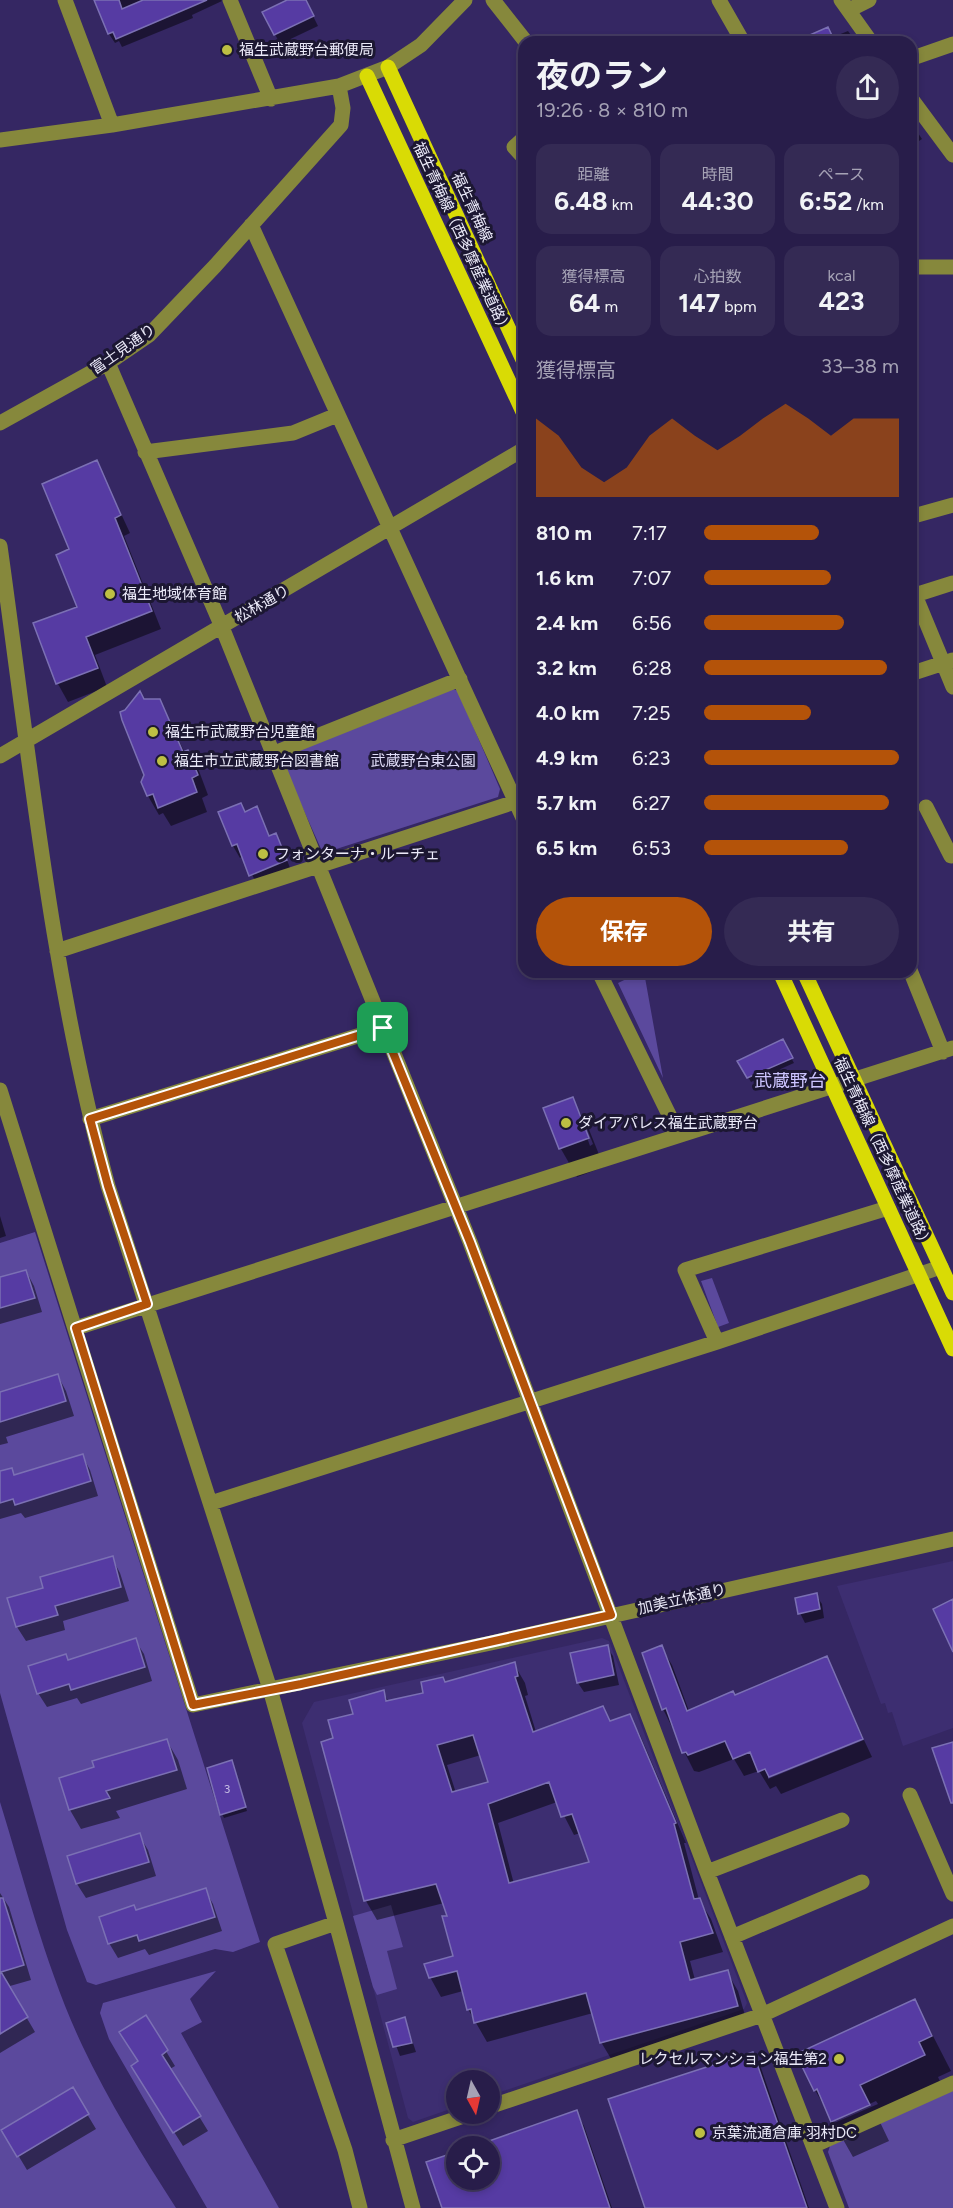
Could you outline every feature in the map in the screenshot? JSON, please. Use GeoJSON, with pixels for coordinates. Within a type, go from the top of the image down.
{"type":"FeatureCollection","features":[{"type":"Feature","properties":{"kind":"main road","name":"福生青梅線"},"geometry":{"type":"LineString","coordinates":[[388,67],[518,349]]}},
{"type":"Feature","properties":{"kind":"main road","name":"福生青梅線（西多摩産業道路）"},"geometry":{"type":"LineString","coordinates":[[367,76],[518,401]]}},
{"type":"Feature","properties":{"kind":"main road","name":"福生青梅線（西多摩産業道路）"},"geometry":{"type":"LineString","coordinates":[[783,978],[953,1349]]}},
{"type":"Feature","properties":{"kind":"main road","name":"福生青梅線（西多摩産業道路）"},"geometry":{"type":"LineString","coordinates":[[807,978],[953,1293]]}},
{"type":"Feature","properties":{"kind":"street"},"geometry":{"type":"LineString","coordinates":[[65,0],[112,125]]}},
{"type":"Feature","properties":{"kind":"street"},"geometry":{"type":"LineString","coordinates":[[230,0],[271,99]]}},
{"type":"Feature","properties":{"kind":"street"},"geometry":{"type":"LineString","coordinates":[[0,141],[112,125],[339,86],[388,67],[421,45],[465,0]]}},
{"type":"Feature","properties":{"kind":"street"},"geometry":{"type":"LineString","coordinates":[[493,0],[521,36]]}},
{"type":"Feature","properties":{"kind":"street"},"geometry":{"type":"LineString","coordinates":[[719,0],[740,36]]}},
{"type":"Feature","properties":{"kind":"street"},"geometry":{"type":"LineString","coordinates":[[867,36],[845,5],[869,0]]}},
{"type":"Feature","properties":{"kind":"street"},"geometry":{"type":"LineString","coordinates":[[917,57],[953,44]]}},
{"type":"Feature","properties":{"kind":"street","name":"富士見通り"},"geometry":{"type":"LineString","coordinates":[[0,423],[108,363],[149,334],[341,125],[343,108],[339,86]]}},
{"type":"Feature","properties":{"kind":"street"},"geometry":{"type":"LineString","coordinates":[[917,107],[953,156]]}},
{"type":"Feature","properties":{"kind":"street"},"geometry":{"type":"LineString","coordinates":[[251,225],[390,530],[518,798]]}},
{"type":"Feature","properties":{"kind":"street"},"geometry":{"type":"LineString","coordinates":[[917,267],[953,267]]}},
{"type":"Feature","properties":{"kind":"street"},"geometry":{"type":"LineString","coordinates":[[108,363],[222,627],[456,1207],[707,1872],[837,2208]]}},
{"type":"Feature","properties":{"kind":"street"},"geometry":{"type":"LineString","coordinates":[[145,452],[293,433],[338,415]]}},
{"type":"Feature","properties":{"kind":"street","name":"松林通り"},"geometry":{"type":"LineString","coordinates":[[0,756],[390,530],[518,453]]}},
{"type":"Feature","properties":{"kind":"street"},"geometry":{"type":"LineString","coordinates":[[917,515],[953,505]]}},
{"type":"Feature","properties":{"kind":"street"},"geometry":{"type":"LineString","coordinates":[[0,546],[57,951],[72,1041],[90,1119],[108,1186],[270,1689],[413,2208]]}},
{"type":"Feature","properties":{"kind":"street"},"geometry":{"type":"LineString","coordinates":[[917,588],[953,583]]}},
{"type":"Feature","properties":{"kind":"street"},"geometry":{"type":"LineString","coordinates":[[917,597],[949,662],[953,687]]}},
{"type":"Feature","properties":{"kind":"street"},"geometry":{"type":"LineString","coordinates":[[917,672],[949,662]]}},
{"type":"Feature","properties":{"kind":"street"},"geometry":{"type":"LineString","coordinates":[[272,754],[460,679]]}},
{"type":"Feature","properties":{"kind":"street"},"geometry":{"type":"LineString","coordinates":[[57,951],[518,800]]}},
{"type":"Feature","properties":{"kind":"street"},"geometry":{"type":"LineString","coordinates":[[926,807],[951,856],[953,855]]}},
{"type":"Feature","properties":{"kind":"street"},"geometry":{"type":"LineString","coordinates":[[602,978],[680,1135]]}},
{"type":"Feature","properties":{"kind":"street"},"geometry":{"type":"LineString","coordinates":[[0,1090],[76,1328],[948,1050],[914,978]]}},
{"type":"Feature","properties":{"kind":"street"},"geometry":{"type":"LineString","coordinates":[[90,1119],[383,1028]]}},
{"type":"Feature","properties":{"kind":"street"},"geometry":{"type":"LineString","coordinates":[[717,1342],[685,1270],[888,1208]]}},
{"type":"Feature","properties":{"kind":"street"},"geometry":{"type":"LineString","coordinates":[[211,1503],[717,1342],[941,1267]]}},
{"type":"Feature","properties":{"kind":"street","name":"加美立体通り"},"geometry":{"type":"LineString","coordinates":[[76,1328],[193,1705],[953,1539]]}},
{"type":"Feature","properties":{"kind":"street"},"geometry":{"type":"LineString","coordinates":[[910,1795],[953,1894]]}},
{"type":"Feature","properties":{"kind":"street"},"geometry":{"type":"LineString","coordinates":[[707,1872],[842,1820]]}},
{"type":"Feature","properties":{"kind":"street"},"geometry":{"type":"LineString","coordinates":[[732,1937],[862,1882]]}},
{"type":"Feature","properties":{"kind":"street"},"geometry":{"type":"LineString","coordinates":[[336,1923],[275,1944],[345,2150],[360,2208]]}},
{"type":"Feature","properties":{"kind":"street"},"geometry":{"type":"LineString","coordinates":[[500,2103],[762,2015],[953,1926]]}},
{"type":"Feature","properties":{"kind":"street"},"geometry":{"type":"LineString","coordinates":[[813,2146],[953,2083]]}},
{"type":"Feature","properties":{"kind":"street"},"geometry":{"type":"LineString","coordinates":[[393,2139],[446,2122]]}},
{"type":"Feature","properties":{"kind":"shaded area"},"geometry":{"type":"Polygon","coordinates":[[[953,1561],[953,1728],[903,1746],[892,1712],[888,1713],[885,1703],[881,1704],[837,1586],[953,1561]]]}},
{"type":"Feature","properties":{"kind":"shaded area"},"geometry":{"type":"Polygon","coordinates":[[[602,1638],[609,1641],[747,2003],[744,2009],[500,2092],[500,2070],[446,2070],[446,2110],[413,2122],[408,2118],[302,1723],[314,1702],[602,1638]]]}},
{"type":"Feature","properties":{"kind":"green space","name":"武蔵野台東公園"},"geometry":{"type":"Polygon","coordinates":[[[451,688],[458,691],[500,789],[498,797],[327,852],[322,851],[282,762],[285,755],[451,688]]]}},
{"type":"Feature","properties":{"kind":"green space"},"geometry":{"type":"Polygon","coordinates":[[[628,978],[645,978],[663,1078],[618,983],[628,978]]]}},
{"type":"Feature","properties":{"kind":"green space"},"geometry":{"type":"Polygon","coordinates":[[[35,1232],[260,1942],[233,1952],[215,1949],[96,1985],[87,1982],[67,1930],[0,1693],[0,1243],[35,1232]]]}},
{"type":"Feature","properties":{"kind":"green space"},"geometry":{"type":"Polygon","coordinates":[[[712,1278],[729,1323],[718,1327],[701,1281],[712,1278]]]}},
{"type":"Feature","properties":{"kind":"green space"},"geometry":{"type":"Polygon","coordinates":[[[0,1802],[37,1925],[69,2016],[115,2108],[176,2208],[0,2208],[0,1802]]]}},
{"type":"Feature","properties":{"kind":"green space"},"geometry":{"type":"Polygon","coordinates":[[[391,1905],[403,1947],[387,1951],[397,1989],[377,1995],[353,1916],[391,1905]]]}},
{"type":"Feature","properties":{"kind":"green space"},"geometry":{"type":"Polygon","coordinates":[[[216,1971],[190,1999],[202,2022],[181,2033],[279,2208],[207,2208],[109,2039],[100,2013],[103,2003],[216,1971]]]}},
{"type":"Feature","properties":{"kind":"green space"},"geometry":{"type":"Polygon","coordinates":[[[953,2089],[953,2208],[849,2208],[828,2152],[830,2146],[953,2089]]]}},
{"type":"Feature","properties":{"kind":"building"},"geometry":{"type":"Polygon","coordinates":[[[94,0],[119,0],[122,9],[143,0],[207,0],[116,39],[113,32],[108,34],[94,0]]]}},
{"type":"Feature","properties":{"kind":"building"},"geometry":{"type":"Polygon","coordinates":[[[287,0],[306,0],[314,16],[274,35],[262,12],[287,0]]]}},
{"type":"Feature","properties":{"kind":"building"},"geometry":{"type":"Polygon","coordinates":[[[828,27],[832,36],[808,36],[828,27]]]}},
{"type":"Feature","properties":{"kind":"building"},"geometry":{"type":"Polygon","coordinates":[[[97,460],[121,515],[115,518],[152,611],[86,637],[98,668],[56,684],[33,623],[77,607],[56,555],[69,549],[42,484],[97,460]]]}},
{"type":"Feature","properties":{"kind":"building"},"geometry":{"type":"Polygon","coordinates":[[[140,691],[144,699],[160,699],[183,752],[188,750],[198,775],[192,778],[197,792],[158,808],[153,794],[147,796],[141,782],[144,775],[120,712],[125,710],[140,691]]]}},
{"type":"Feature","properties":{"kind":"building"},"geometry":{"type":"Polygon","coordinates":[[[241,803],[245,812],[257,806],[269,836],[276,833],[287,860],[249,876],[237,844],[232,846],[218,812],[241,803]]]}},
{"type":"Feature","properties":{"kind":"building"},"geometry":{"type":"Polygon","coordinates":[[[783,1039],[793,1058],[747,1078],[737,1061],[783,1039]]]}},
{"type":"Feature","properties":{"kind":"building","name":"ダイアパレス福生武蔵野台"},"geometry":{"type":"Polygon","coordinates":[[[573,1097],[589,1138],[559,1149],[543,1108],[573,1097]]]}},
{"type":"Feature","properties":{"kind":"building"},"geometry":{"type":"Polygon","coordinates":[[[26,1270],[35,1298],[0,1308],[0,1277],[26,1270]]]}},
{"type":"Feature","properties":{"kind":"building"},"geometry":{"type":"Polygon","coordinates":[[[58,1374],[66,1401],[0,1422],[0,1392],[58,1374]]]}},
{"type":"Feature","properties":{"kind":"building"},"geometry":{"type":"Polygon","coordinates":[[[83,1454],[91,1481],[15,1505],[13,1499],[0,1503],[0,1471],[12,1468],[14,1475],[83,1454]]]}},
{"type":"Feature","properties":{"kind":"building"},"geometry":{"type":"Polygon","coordinates":[[[113,1556],[121,1587],[55,1606],[58,1615],[16,1627],[7,1598],[43,1588],[40,1577],[113,1556]]]}},
{"type":"Feature","properties":{"kind":"building"},"geometry":{"type":"Polygon","coordinates":[[[817,1593],[820,1609],[798,1614],[795,1598],[817,1593]]]}},
{"type":"Feature","properties":{"kind":"building"},"geometry":{"type":"Polygon","coordinates":[[[953,1599],[953,1652],[933,1609],[953,1599]]]}},
{"type":"Feature","properties":{"kind":"building"},"geometry":{"type":"Polygon","coordinates":[[[136,1638],[145,1667],[71,1690],[69,1684],[37,1694],[28,1666],[66,1654],[68,1660],[136,1638]]]}},
{"type":"Feature","properties":{"kind":"building"},"geometry":{"type":"Polygon","coordinates":[[[608,1645],[614,1675],[577,1683],[570,1653],[608,1645]]]}},
{"type":"Feature","properties":{"kind":"building"},"geometry":{"type":"Polygon","coordinates":[[[662,1645],[687,1711],[733,1691],[735,1695],[827,1656],[863,1739],[769,1777],[765,1769],[758,1772],[750,1752],[733,1759],[725,1741],[688,1755],[686,1752],[682,1753],[666,1708],[662,1710],[642,1653],[662,1645]]]}},
{"type":"Feature","properties":{"kind":"building"},"geometry":{"type":"Polygon","coordinates":[[[515,1662],[518,1676],[515,1677],[533,1732],[603,1706],[610,1721],[630,1714],[676,1823],[674,1824],[694,1899],[700,1898],[713,1933],[680,1942],[690,1980],[728,1970],[738,2006],[600,2043],[586,1993],[474,2023],[471,2009],[467,2010],[457,1971],[429,1978],[424,1964],[453,1956],[442,1916],[447,1916],[436,1884],[364,1901],[321,1742],[333,1738],[328,1720],[353,1714],[349,1700],[384,1690],[386,1701],[423,1693],[421,1682],[443,1677],[445,1682],[515,1662]],[[473,1735],[437,1745],[452,1792],[488,1782],[473,1735]],[[549,1782],[488,1804],[509,1883],[589,1862],[572,1814],[561,1817],[549,1782]]]}},
{"type":"Feature","properties":{"kind":"building"},"geometry":{"type":"Polygon","coordinates":[[[167,1739],[177,1770],[106,1791],[110,1798],[69,1810],[59,1778],[94,1767],[92,1761],[167,1739]]]}},
{"type":"Feature","properties":{"kind":"building"},"geometry":{"type":"Polygon","coordinates":[[[953,1742],[953,1803],[951,1803],[932,1748],[953,1742]]]}},
{"type":"Feature","properties":{"kind":"building"},"geometry":{"type":"Polygon","coordinates":[[[232,1760],[246,1807],[220,1815],[207,1768],[232,1760]]]}},
{"type":"Feature","properties":{"kind":"building"},"geometry":{"type":"Polygon","coordinates":[[[140,1833],[149,1862],[76,1884],[67,1856],[140,1833]]]}},
{"type":"Feature","properties":{"kind":"building"},"geometry":{"type":"Polygon","coordinates":[[[206,1888],[215,1917],[139,1941],[137,1935],[108,1944],[99,1917],[134,1905],[136,1910],[206,1888]]]}},
{"type":"Feature","properties":{"kind":"building"},"geometry":{"type":"Polygon","coordinates":[[[0,1898],[3,1898],[24,1965],[1,1972],[28,2017],[0,2034],[0,1898]]]}},
{"type":"Feature","properties":{"kind":"building","name":"レクセルマンション福生第2"},"geometry":{"type":"Polygon","coordinates":[[[915,1999],[932,2036],[919,2042],[925,2055],[860,2085],[870,2105],[831,2122],[817,2089],[814,2091],[796,2054],[915,1999]]]}},
{"type":"Feature","properties":{"kind":"building"},"geometry":{"type":"Polygon","coordinates":[[[146,2015],[168,2050],[162,2055],[201,2116],[173,2133],[131,2066],[138,2061],[119,2032],[146,2015]]]}},
{"type":"Feature","properties":{"kind":"building"},"geometry":{"type":"Polygon","coordinates":[[[405,2017],[412,2043],[393,2047],[386,2023],[405,2017]]]}},
{"type":"Feature","properties":{"kind":"building","name":"京葉流通倉庫 羽村DC"},"geometry":{"type":"Polygon","coordinates":[[[753,2052],[807,2208],[645,2208],[608,2099],[753,2052]]]}},
{"type":"Feature","properties":{"kind":"building"},"geometry":{"type":"Polygon","coordinates":[[[73,2087],[89,2114],[17,2157],[1,2130],[73,2087]]]}},
{"type":"Feature","properties":{"kind":"building"},"geometry":{"type":"Polygon","coordinates":[[[577,2110],[610,2208],[442,2208],[426,2162],[446,2155],[446,2190],[500,2190],[500,2137],[577,2110]]]}},
{"type":"Feature","properties":{"kind":"place","name":"福生武蔵野台郵便局"},"geometry":{"type":"Point","coordinates":[227,50]}},
{"type":"Feature","properties":{"kind":"place","name":"福生地域体育館"},"geometry":{"type":"Point","coordinates":[110,594]}},
{"type":"Feature","properties":{"kind":"place","name":"福生市武蔵野台児童館"},"geometry":{"type":"Point","coordinates":[153,732]}},
{"type":"Feature","properties":{"kind":"place","name":"福生市立武蔵野台図書館"},"geometry":{"type":"Point","coordinates":[162,761]}},
{"type":"Feature","properties":{"kind":"place","name":"フォンターナ・ルーチェ"},"geometry":{"type":"Point","coordinates":[263,854]}},
{"type":"Feature","properties":{"kind":"place","name":"ダイアパレス福生武蔵野台"},"geometry":{"type":"Point","coordinates":[566,1123]}},
{"type":"Feature","properties":{"kind":"place","name":"レクセルマンション福生第2"},"geometry":{"type":"Point","coordinates":[839,2059]}},
{"type":"Feature","properties":{"kind":"place","name":"京葉流通倉庫 羽村DC"},"geometry":{"type":"Point","coordinates":[700,2133]}},
{"type":"Feature","properties":{"kind":"district","name":"武蔵野台"},"geometry":{"type":"Point","coordinates":[790,1081]}},
{"type":"Feature","properties":{"kind":"route"},"geometry":{"type":"LineString","coordinates":[[383,1028],[470,1242],[611,1615],[301,1684],[193,1705],[76,1328],[147,1304],[108,1186],[90,1119],[383,1028]]}}]}
